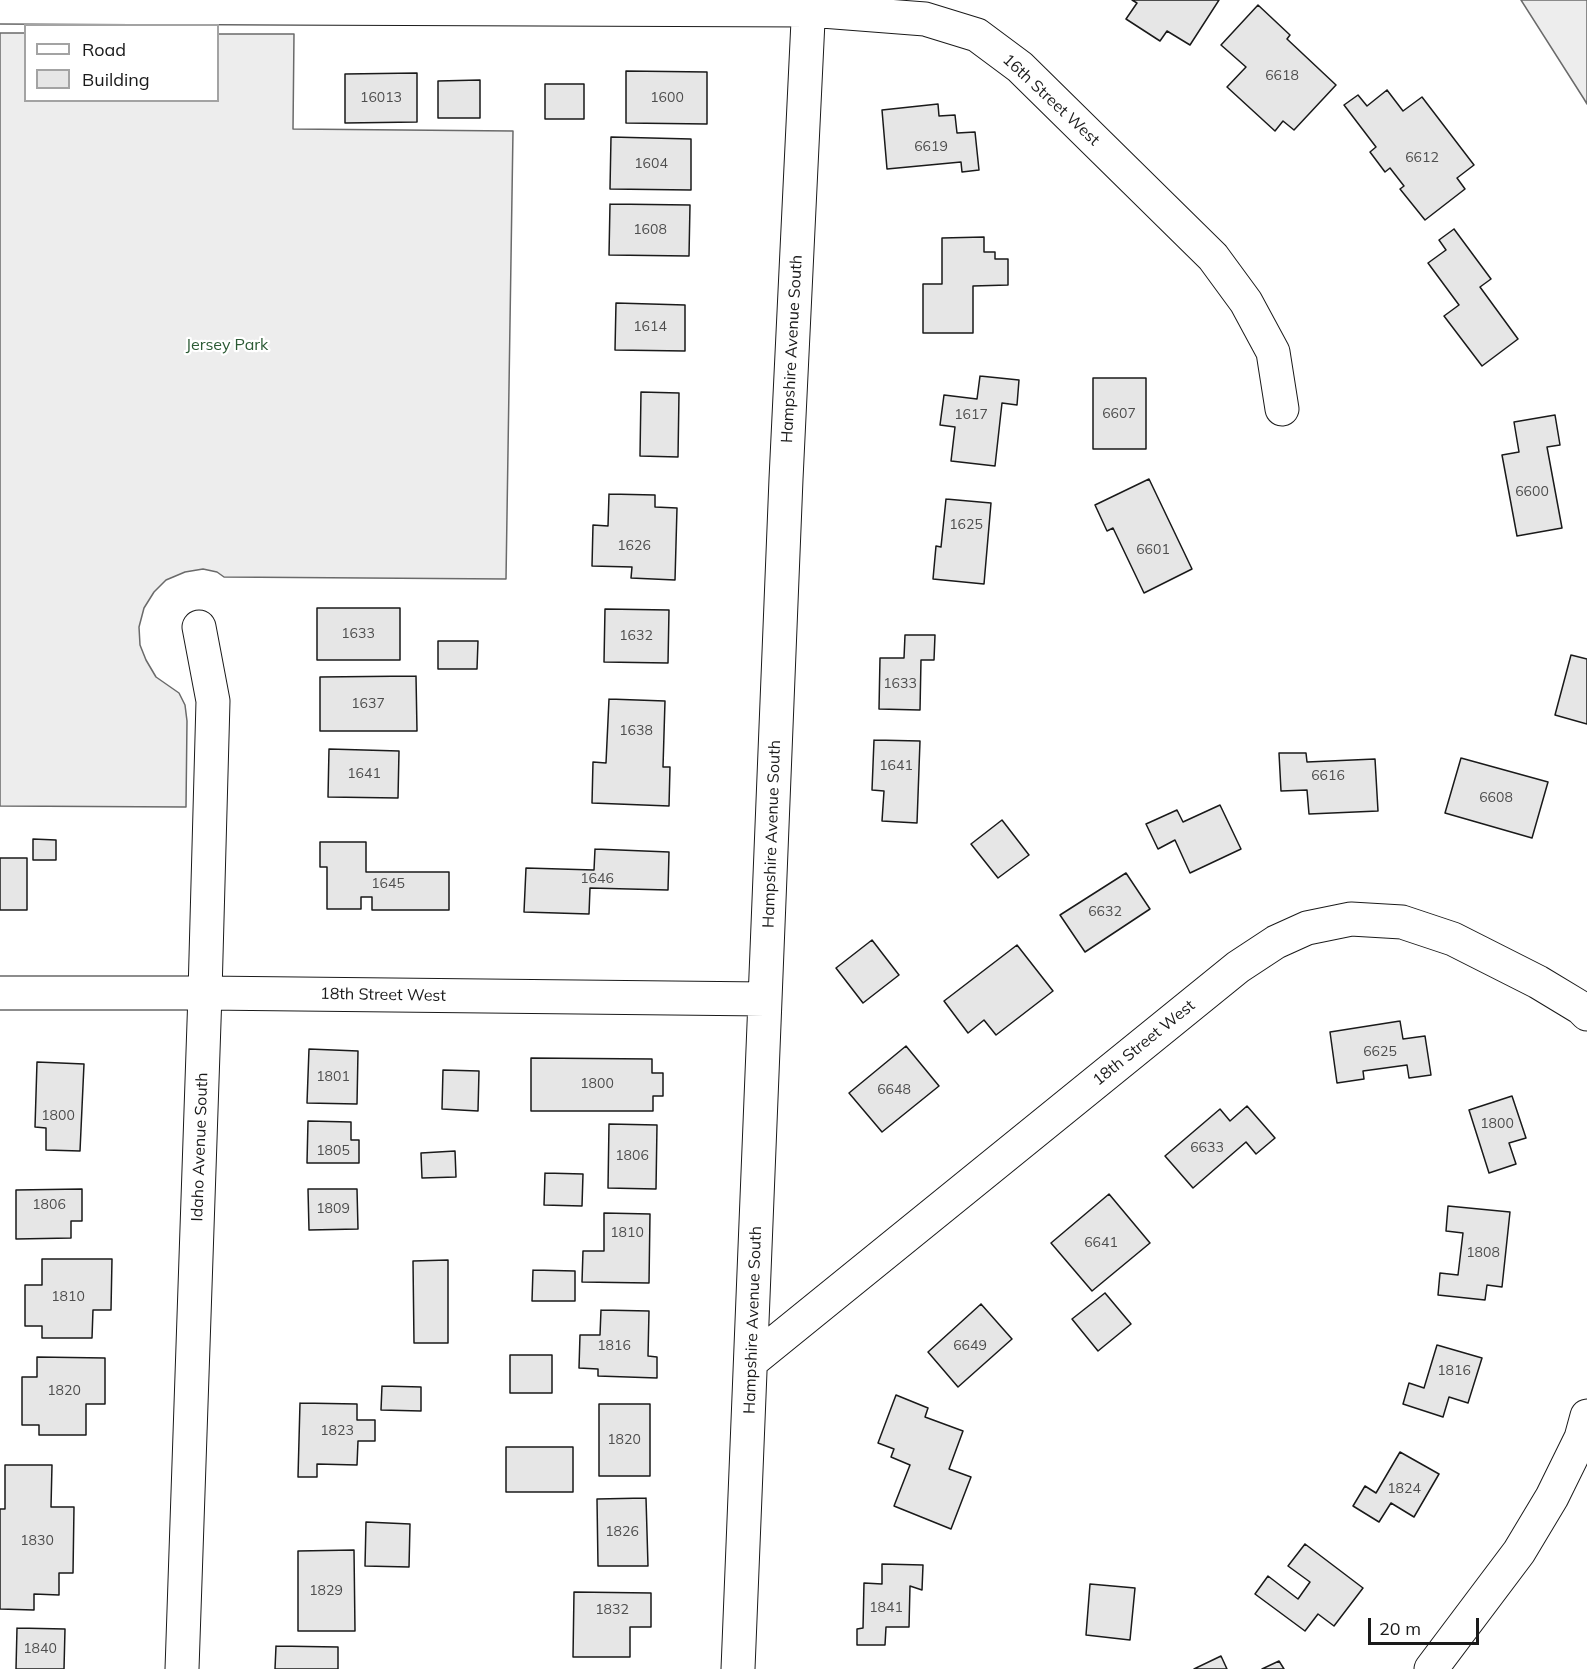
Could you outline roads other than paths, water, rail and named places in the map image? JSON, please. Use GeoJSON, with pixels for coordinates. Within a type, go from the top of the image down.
{"type":"FeatureCollection","features":[{"type":"Feature","properties":{"kind":"street","name":"16th Street West"},"geometry":{"type":"LineString","coordinates":[[0,7],[809,5],[925,19],[976,35],[1020,67],[1213,257],[1246,302],[1273,352],[1282,409]]}},
{"type":"Feature","properties":{"kind":"street","name":"Hampshire Avenue South"},"geometry":{"type":"LineString","coordinates":[[738,1669],[786,491],[809,5]]}},
{"type":"Feature","properties":{"kind":"street","name":"Idaho Avenue South"},"geometry":{"type":"LineString","coordinates":[[182,1669],[213,700],[199,627]]}},
{"type":"Feature","properties":{"kind":"street","name":"18th Street West"},"geometry":{"type":"LineString","coordinates":[[752,1361],[1238,967],[1276,942],[1307,928],[1351,919],[1402,922],[1453,939],[1538,982],[1587,1014]]}},
{"type":"Feature","properties":{"kind":"street","name":"18th Street West"},"geometry":{"type":"LineString","coordinates":[[0,993],[765,999]]}},
{"type":"Feature","properties":{"kind":"street"},"geometry":{"type":"LineString","coordinates":[[1431,1669],[1519,1552],[1552,1497],[1581,1438],[1587,1416]]}},
{"type":"Feature","properties":{"kind":"park label","name":"Jersey Park"},"geometry":{"type":"Point","coordinates":[227,345]}}]}
